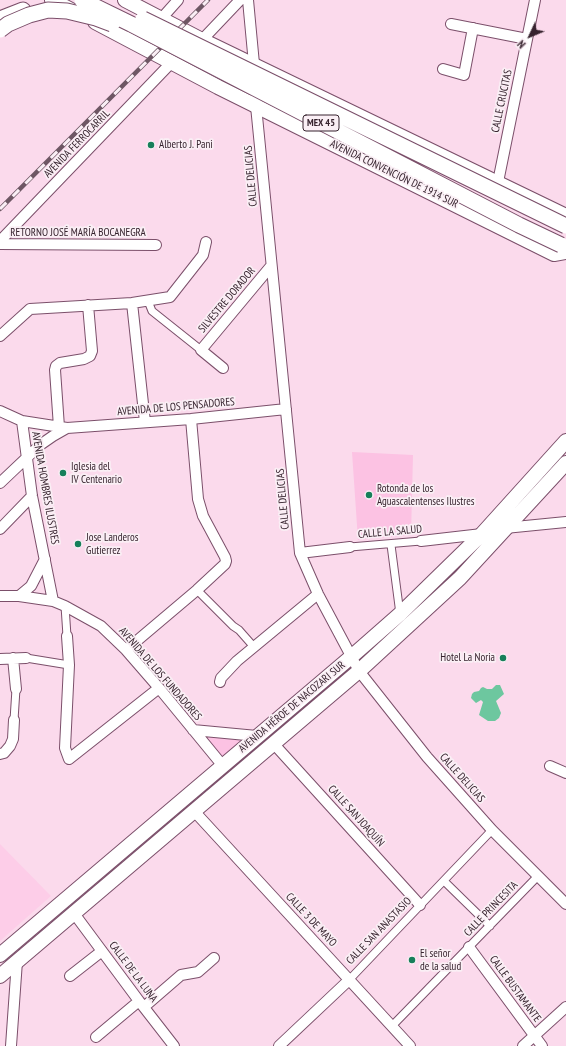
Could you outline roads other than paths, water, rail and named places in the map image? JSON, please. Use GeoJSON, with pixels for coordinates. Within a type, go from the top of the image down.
{"type":"FeatureCollection","features":[{"type":"Feature","properties":{"kind":"main road"},"geometry":{"type":"LineString","coordinates":[[0,16],[17,0]]}},
{"type":"Feature","properties":{"kind":"main road","name":"AVENIDA CONVENCIÓN DE 1914 SUR"},"geometry":{"type":"LineString","coordinates":[[82,0],[564,248]]}},
{"type":"Feature","properties":{"kind":"main road","name":"MEX 45"},"geometry":{"type":"LineString","coordinates":[[104,0],[566,226]]}},
{"type":"Feature","properties":{"kind":"main road"},"geometry":{"type":"LineString","coordinates":[[0,19],[40,5],[55,2]]}},
{"type":"Feature","properties":{"kind":"main road","name":"AVENIDA CONVENCIÓN DE 1914 SUR"},"geometry":{"type":"LineString","coordinates":[[55,2],[218,87],[554,254],[564,248]]}},
{"type":"Feature","properties":{"kind":"main road"},"geometry":{"type":"LineString","coordinates":[[129,2],[202,40],[566,216]]}},
{"type":"Feature","properties":{"kind":"main road"},"geometry":{"type":"LineString","coordinates":[[117,34],[131,28],[137,21],[138,10],[129,2]]}},
{"type":"Feature","properties":{"kind":"main road"},"geometry":{"type":"LineString","coordinates":[[0,30],[8,24],[29,15],[48,10],[67,11],[96,18],[148,39],[162,40]]}},
{"type":"Feature","properties":{"kind":"main road"},"geometry":{"type":"LineString","coordinates":[[144,48],[142,37],[143,29],[159,18]]}},
{"type":"Feature","properties":{"kind":"main road"},"geometry":{"type":"LineString","coordinates":[[218,87],[214,75],[217,64],[232,54]]}},
{"type":"Feature","properties":{"kind":"main road","name":"AVENIDA HÉROE DE NACOZARI SUR"},"geometry":{"type":"LineString","coordinates":[[0,955],[400,614],[482,534],[566,441]]}},
{"type":"Feature","properties":{"kind":"main road","name":"AVENIDA HÉROE DE NACOZARI SUR"},"geometry":{"type":"LineString","coordinates":[[0,976],[359,671],[460,578],[566,462]]}},
{"type":"Feature","properties":{"kind":"street"},"geometry":{"type":"LineString","coordinates":[[159,18],[178,0]]}},
{"type":"Feature","properties":{"kind":"street"},"geometry":{"type":"LineString","coordinates":[[202,40],[240,0]]}},
{"type":"Feature","properties":{"kind":"street","name":"CALLE DELICIAS"},"geometry":{"type":"LineString","coordinates":[[248,0],[271,266],[300,553],[318,594],[359,671],[427,757],[492,830],[566,904]]}},
{"type":"Feature","properties":{"kind":"street","name":"CALLE CRUCITAS"},"geometry":{"type":"LineString","coordinates":[[498,182],[535,0]]}},
{"type":"Feature","properties":{"kind":"street"},"geometry":{"type":"LineString","coordinates":[[451,24],[527,39]]}},
{"type":"Feature","properties":{"kind":"street"},"geometry":{"type":"LineString","coordinates":[[443,69],[464,75],[473,28]]}},
{"type":"Feature","properties":{"kind":"street","name":"AVENIDA FERROCARRIL"},"geometry":{"type":"LineString","coordinates":[[0,241],[171,63]]}},
{"type":"Feature","properties":{"kind":"street"},"geometry":{"type":"LineString","coordinates":[[0,336],[30,309],[132,303],[170,297],[203,255],[206,242]]}},
{"type":"Feature","properties":{"kind":"street","name":"RETORNO JOSÉ MARÍA BOCANEGRA"},"geometry":{"type":"LineString","coordinates":[[0,244],[156,245]]}},
{"type":"Feature","properties":{"kind":"street","name":"SILVESTRE DORADOR"},"geometry":{"type":"LineString","coordinates":[[201,350],[271,266]]}},
{"type":"Feature","properties":{"kind":"street","name":"SILVESTRE DORADOR"},"geometry":{"type":"LineString","coordinates":[[148,301],[152,311],[223,368]]}},
{"type":"Feature","properties":{"kind":"street"},"geometry":{"type":"LineString","coordinates":[[132,303],[145,422]]}},
{"type":"Feature","properties":{"kind":"street"},"geometry":{"type":"LineString","coordinates":[[63,428],[55,370],[56,366],[60,363],[84,359],[90,356],[92,351],[88,305]]}},
{"type":"Feature","properties":{"kind":"street","name":"AVENIDA DE LOS PENSADORES"},"geometry":{"type":"LineString","coordinates":[[0,410],[22,421],[63,428],[191,419],[286,409]]}},
{"type":"Feature","properties":{"kind":"street"},"geometry":{"type":"LineString","coordinates":[[126,650],[197,590],[225,564],[226,561],[226,557],[204,516],[198,499],[191,419]]}},
{"type":"Feature","properties":{"kind":"street","name":"AVENIDA HOMBRES ILUSTRES"},"geometry":{"type":"LineString","coordinates":[[22,421],[32,496],[53,602]]}},
{"type":"Feature","properties":{"kind":"street","name":"AVENIDA DE LOS PENSADORES"},"geometry":{"type":"LineString","coordinates":[[0,483],[40,445],[63,428]]}},
{"type":"Feature","properties":{"kind":"street"},"geometry":{"type":"LineString","coordinates":[[0,530],[32,496]]}},
{"type":"Feature","properties":{"kind":"street"},"geometry":{"type":"LineString","coordinates":[[505,528],[566,522]]}},
{"type":"Feature","properties":{"kind":"street","name":"CALLE LA SALUD"},"geometry":{"type":"LineString","coordinates":[[300,553],[391,545],[482,534]]}},
{"type":"Feature","properties":{"kind":"street"},"geometry":{"type":"LineString","coordinates":[[391,545],[400,614]]}},
{"type":"Feature","properties":{"kind":"street","name":"AVENIDA HOMBRES ILUSTRES"},"geometry":{"type":"LineString","coordinates":[[19,596],[31,586],[45,559]]}},
{"type":"Feature","properties":{"kind":"street"},"geometry":{"type":"LineString","coordinates":[[197,590],[233,626],[239,630],[254,647]]}},
{"type":"Feature","properties":{"kind":"street"},"geometry":{"type":"LineString","coordinates":[[220,682],[221,678],[237,661],[318,594]]}},
{"type":"Feature","properties":{"kind":"street","name":"AVENIDA DE LOS FUNDADORES"},"geometry":{"type":"LineString","coordinates":[[0,596],[19,596],[53,602],[65,606],[101,626],[126,650],[223,766]]}},
{"type":"Feature","properties":{"kind":"street"},"geometry":{"type":"LineString","coordinates":[[65,606],[69,665],[65,748],[69,760],[159,688]]}},
{"type":"Feature","properties":{"kind":"street"},"geometry":{"type":"LineString","coordinates":[[0,754],[4,753],[13,740],[16,689],[13,658]]}},
{"type":"Feature","properties":{"kind":"street"},"geometry":{"type":"LineString","coordinates":[[0,659],[26,658],[69,665]]}},
{"type":"Feature","properties":{"kind":"street"},"geometry":{"type":"LineString","coordinates":[[193,730],[257,736]]}},
{"type":"Feature","properties":{"kind":"street","name":"CALLE SAN JOAQUÍN"},"geometry":{"type":"LineString","coordinates":[[273,743],[420,905]]}},
{"type":"Feature","properties":{"kind":"street"},"geometry":{"type":"LineString","coordinates":[[550,766],[566,773]]}},
{"type":"Feature","properties":{"kind":"street","name":"CALLE 3 DE MAYO"},"geometry":{"type":"LineString","coordinates":[[194,811],[410,1046]]}},
{"type":"Feature","properties":{"kind":"street","name":"CALLE SAN ANASTASIO"},"geometry":{"type":"LineString","coordinates":[[279,1046],[349,980],[492,830]]}},
{"type":"Feature","properties":{"kind":"street","name":"CALLE PRINCESITA"},"geometry":{"type":"LineString","coordinates":[[392,1026],[538,876]]}},
{"type":"Feature","properties":{"kind":"street"},"geometry":{"type":"LineString","coordinates":[[444,881],[490,926]]}},
{"type":"Feature","properties":{"kind":"street","name":"CALLE DE LA LUNA"},"geometry":{"type":"LineString","coordinates":[[74,912],[174,1046]]}},
{"type":"Feature","properties":{"kind":"street","name":"CALLE BUSTAMANTE"},"geometry":{"type":"LineString","coordinates":[[469,947],[542,1046]]}},
{"type":"Feature","properties":{"kind":"street"},"geometry":{"type":"LineString","coordinates":[[70,976],[102,951]]}},
{"type":"Feature","properties":{"kind":"street"},"geometry":{"type":"LineString","coordinates":[[96,1037],[181,976],[198,972],[214,958]]}},
{"type":"Feature","properties":{"kind":"street"},"geometry":{"type":"LineString","coordinates":[[11,1046],[17,961]]}},
{"type":"Feature","properties":{"kind":"street"},"geometry":{"type":"LineString","coordinates":[[523,1046],[566,1008]]}},
{"type":"Feature","properties":{"kind":"railway"},"geometry":{"type":"LineString","coordinates":[[0,209],[208,0]]}},
{"type":"Feature","properties":{"kind":"place","name":"Alberto J. Pani"},"geometry":{"type":"Point","coordinates":[151,145]}},
{"type":"Feature","properties":{"kind":"place","name":"Iglesia del IV Centenario"},"geometry":{"type":"Point","coordinates":[63,473]}},
{"type":"Feature","properties":{"kind":"place","name":"Rotonda de los Aguascalentenses Ilustres"},"geometry":{"type":"Point","coordinates":[369,495]}},
{"type":"Feature","properties":{"kind":"place","name":"Jose Landeros Gutierrez"},"geometry":{"type":"Point","coordinates":[78,544]}},
{"type":"Feature","properties":{"kind":"place","name":"Hotel La Noria"},"geometry":{"type":"Point","coordinates":[503,658]}},
{"type":"Feature","properties":{"kind":"place","name":"El señor de la salud"},"geometry":{"type":"Point","coordinates":[412,960]}}]}
